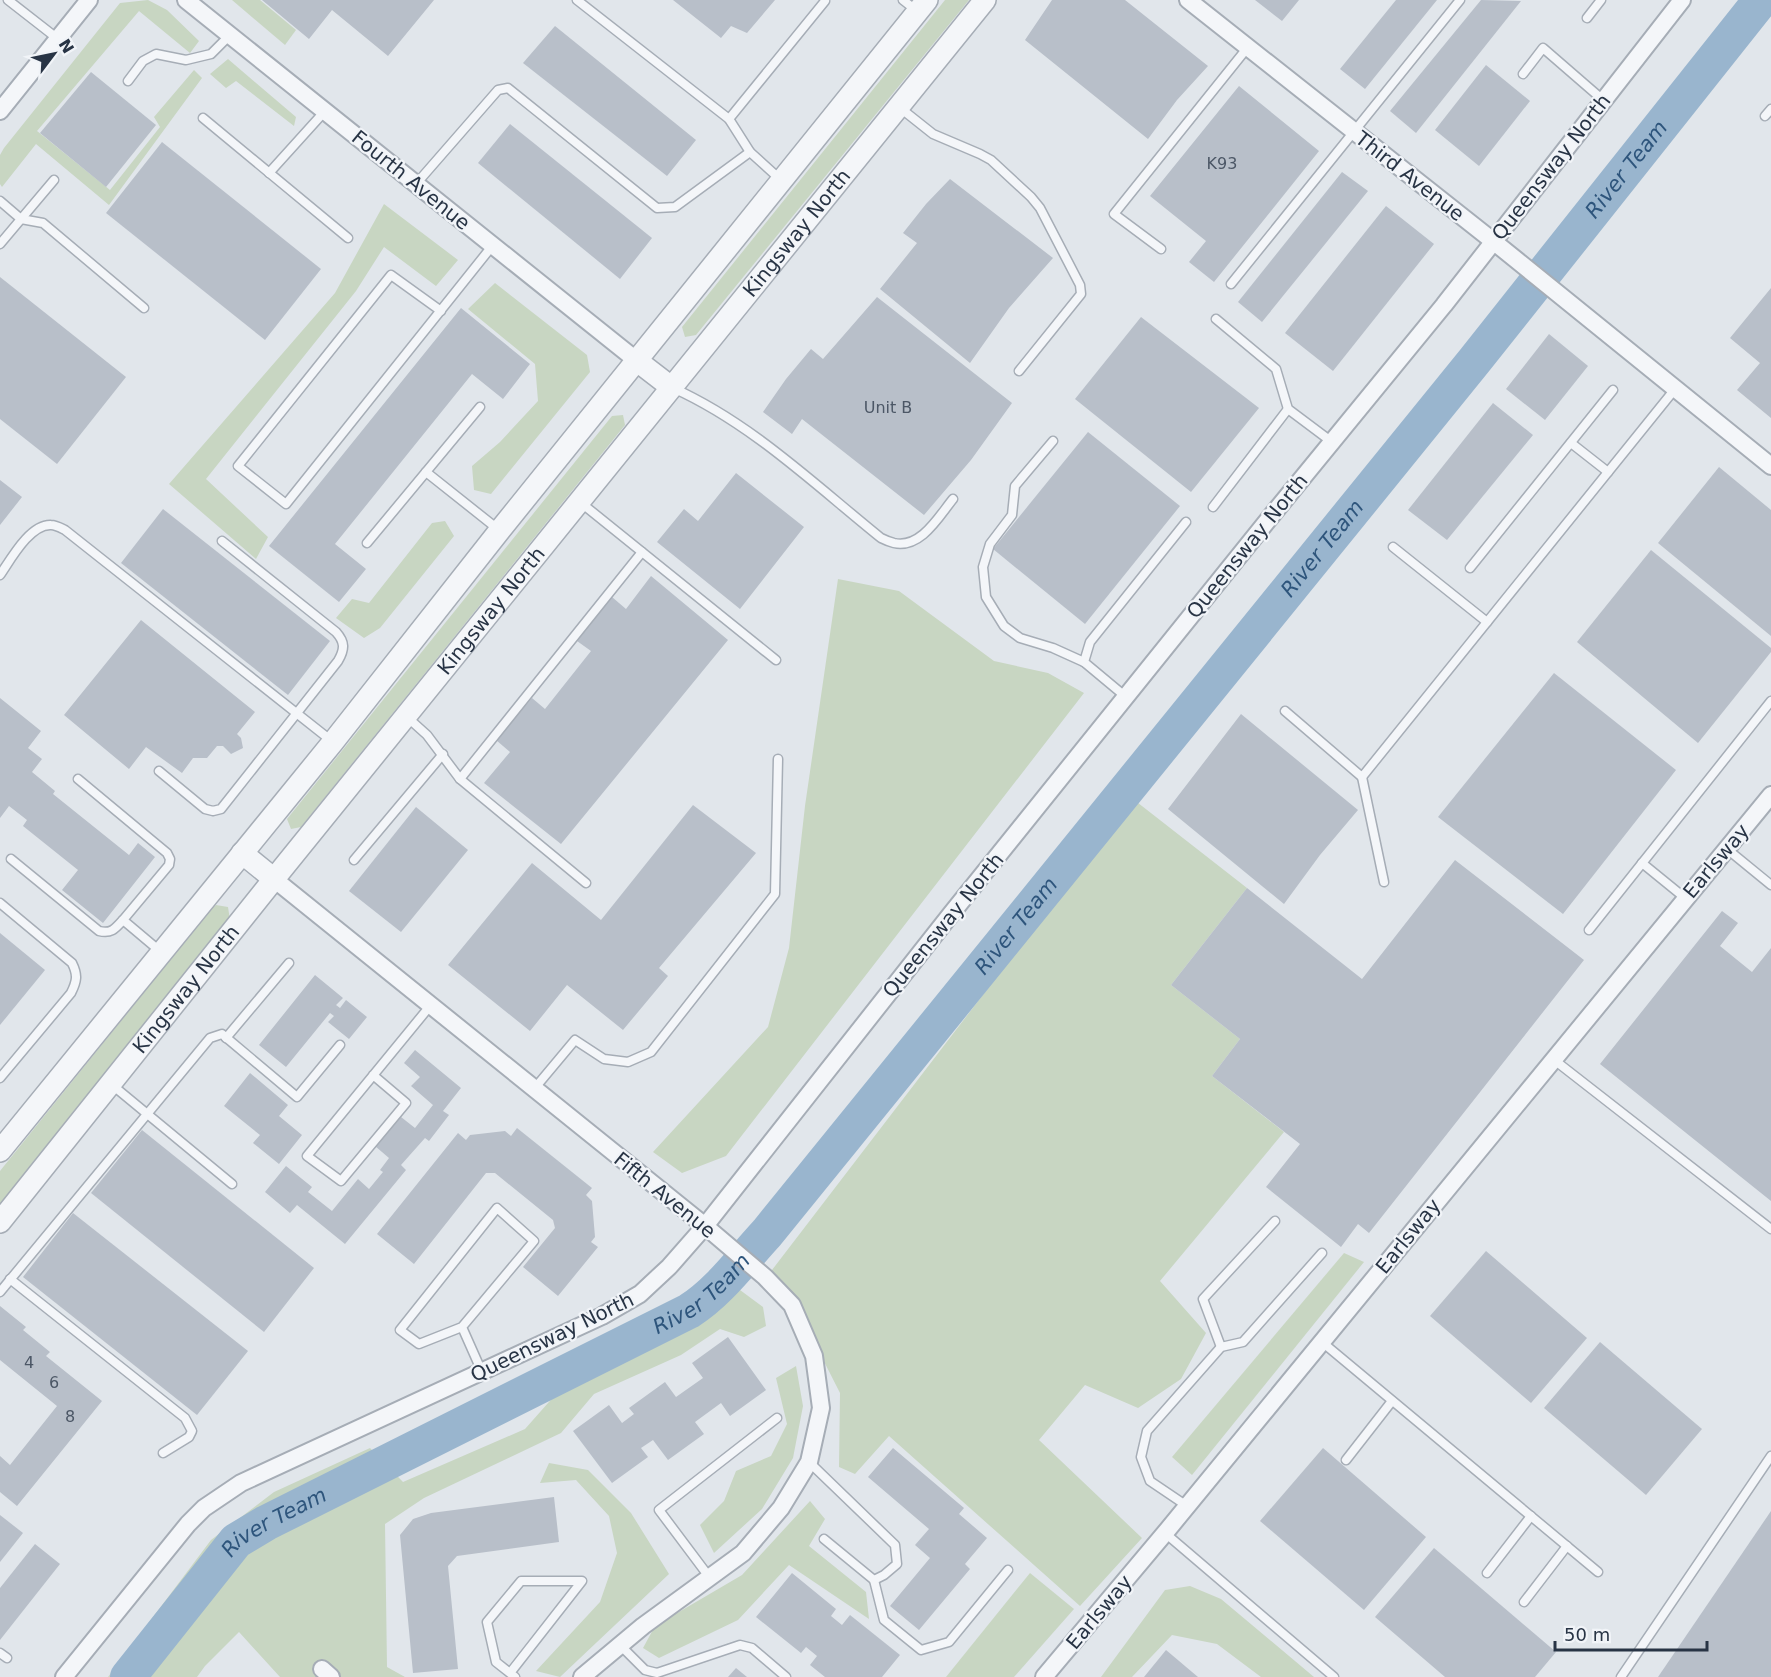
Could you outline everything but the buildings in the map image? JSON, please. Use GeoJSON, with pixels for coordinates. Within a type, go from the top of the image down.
{"type":"FeatureCollection","features":[{"type":"Feature","properties":{"kind":"street"},"geometry":{"type":"LineString","coordinates":[[0,111],[90,0]]}},
{"type":"Feature","properties":{"kind":"street","name":"Fourth Avenue"},"geometry":{"type":"LineString","coordinates":[[186,0],[636,360]]}},
{"type":"Feature","properties":{"kind":"street","name":"Kingsway North"},"geometry":{"type":"LineString","coordinates":[[0,1222],[274,879],[985,0]]}},
{"type":"Feature","properties":{"kind":"street","name":"Third Avenue"},"geometry":{"type":"LineString","coordinates":[[1188,0],[1493,241],[1771,466]]}},
{"type":"Feature","properties":{"kind":"street","name":"Queensway North"},"geometry":{"type":"LineString","coordinates":[[64,1677],[188,1524],[219,1497],[241,1483],[602,1316],[640,1294],[669,1267],[705,1226],[951,914],[1444,305],[1682,0]]}},
{"type":"Feature","properties":{"kind":"street"},"geometry":{"type":"LineString","coordinates":[[0,1151],[333,742],[636,360],[782,181],[916,4]]}},
{"type":"Feature","properties":{"kind":"street"},"geometry":{"type":"LineString","coordinates":[[636,360],[671,387]]}},
{"type":"Feature","properties":{"kind":"street","name":"Earlsway"},"geometry":{"type":"LineString","coordinates":[[1044,1677],[1188,1506],[1771,795]]}},
{"type":"Feature","properties":{"kind":"street"},"geometry":{"type":"LineString","coordinates":[[242,853],[274,879]]}},
{"type":"Feature","properties":{"kind":"street","name":"Fifth Avenue"},"geometry":{"type":"LineString","coordinates":[[274,879],[705,1226],[765,1277],[792,1305],[814,1356],[821,1408],[808,1462],[781,1508],[743,1553],[619,1644],[582,1677]]}},
{"type":"Feature","properties":{"kind":"lane"},"geometry":{"type":"LineString","coordinates":[[8,0],[58,39]]}},
{"type":"Feature","properties":{"kind":"lane"},"geometry":{"type":"LineString","coordinates":[[577,0],[729,118],[750,152],[782,181]]}},
{"type":"Feature","properties":{"kind":"lane"},"geometry":{"type":"LineString","coordinates":[[1231,284],[1460,0]]}},
{"type":"Feature","properties":{"kind":"lane"},"geometry":{"type":"LineString","coordinates":[[1587,18],[1601,0]]}},
{"type":"Feature","properties":{"kind":"lane"},"geometry":{"type":"LineString","coordinates":[[729,118],[825,1]]}},
{"type":"Feature","properties":{"kind":"lane"},"geometry":{"type":"LineString","coordinates":[[128,81],[143,62],[156,54],[186,60],[211,54],[230,35]]}},
{"type":"Feature","properties":{"kind":"lane"},"geometry":{"type":"LineString","coordinates":[[1161,249],[1114,213],[1248,47]]}},
{"type":"Feature","properties":{"kind":"lane"},"geometry":{"type":"LineString","coordinates":[[1523,74],[1544,48],[1603,100]]}},
{"type":"Feature","properties":{"kind":"lane"},"geometry":{"type":"LineString","coordinates":[[416,184],[498,90],[508,88],[657,208],[675,207],[750,152]]}},
{"type":"Feature","properties":{"kind":"lane"},"geometry":{"type":"LineString","coordinates":[[898,106],[933,134],[980,153],[991,160],[1031,196],[1040,208],[1080,285],[1081,294],[1019,371]]}},
{"type":"Feature","properties":{"kind":"lane"},"geometry":{"type":"LineString","coordinates":[[269,173],[325,111]]}},
{"type":"Feature","properties":{"kind":"lane"},"geometry":{"type":"LineString","coordinates":[[203,118],[348,238]]}},
{"type":"Feature","properties":{"kind":"lane"},"geometry":{"type":"LineString","coordinates":[[0,244],[54,180]]}},
{"type":"Feature","properties":{"kind":"lane"},"geometry":{"type":"LineString","coordinates":[[0,201],[21,219],[43,223],[144,308]]}},
{"type":"Feature","properties":{"kind":"lane"},"geometry":{"type":"LineString","coordinates":[[441,311],[391,275],[238,466],[286,504],[441,311],[493,245]]}},
{"type":"Feature","properties":{"kind":"lane"},"geometry":{"type":"LineString","coordinates":[[1216,319],[1276,369],[1288,409],[1332,442]]}},
{"type":"Feature","properties":{"kind":"lane"},"geometry":{"type":"LineString","coordinates":[[671,387],[698,399],[742,425],[881,538],[895,544],[910,543],[923,535],[953,499]]}},
{"type":"Feature","properties":{"kind":"lane"},"geometry":{"type":"LineString","coordinates":[[1362,777],[1675,389]]}},
{"type":"Feature","properties":{"kind":"lane"},"geometry":{"type":"LineString","coordinates":[[1470,568],[1613,390]]}},
{"type":"Feature","properties":{"kind":"lane"},"geometry":{"type":"LineString","coordinates":[[367,543],[480,407]]}},
{"type":"Feature","properties":{"kind":"lane"},"geometry":{"type":"LineString","coordinates":[[1213,507],[1288,409]]}},
{"type":"Feature","properties":{"kind":"lane"},"geometry":{"type":"LineString","coordinates":[[1053,441],[1015,486],[1012,515],[990,544],[983,567],[986,597],[1004,626],[1020,638],[1053,648],[1084,662],[1126,697]]}},
{"type":"Feature","properties":{"kind":"lane"},"geometry":{"type":"LineString","coordinates":[[1571,443],[1608,472]]}},
{"type":"Feature","properties":{"kind":"lane"},"geometry":{"type":"LineString","coordinates":[[426,472],[500,530]]}},
{"type":"Feature","properties":{"kind":"lane"},"geometry":{"type":"LineString","coordinates":[[580,501],[776,660]]}},
{"type":"Feature","properties":{"kind":"lane"},"geometry":{"type":"LineString","coordinates":[[1084,662],[1090,642],[1186,522]]}},
{"type":"Feature","properties":{"kind":"lane"},"geometry":{"type":"LineString","coordinates":[[0,574],[28,536],[40,527],[52,525],[65,530],[333,742]]}},
{"type":"Feature","properties":{"kind":"lane"},"geometry":{"type":"LineString","coordinates":[[159,771],[206,809],[213,811],[221,809],[338,661],[344,646],[336,632],[222,541]]}},
{"type":"Feature","properties":{"kind":"lane"},"geometry":{"type":"LineString","coordinates":[[1393,547],[1487,622]]}},
{"type":"Feature","properties":{"kind":"lane"},"geometry":{"type":"LineString","coordinates":[[460,779],[642,552]]}},
{"type":"Feature","properties":{"kind":"lane"},"geometry":{"type":"LineString","coordinates":[[1589,930],[1771,701]]}},
{"type":"Feature","properties":{"kind":"lane"},"geometry":{"type":"LineString","coordinates":[[1285,711],[1362,777],[1384,882]]}},
{"type":"Feature","properties":{"kind":"lane"},"geometry":{"type":"LineString","coordinates":[[407,716],[427,735],[452,772],[586,883]]}},
{"type":"Feature","properties":{"kind":"lane"},"geometry":{"type":"LineString","coordinates":[[354,860],[442,754]]}},
{"type":"Feature","properties":{"kind":"lane"},"geometry":{"type":"LineString","coordinates":[[534,1089],[575,1040],[604,1059],[628,1062],[651,1052],[775,894],[778,759]]}},
{"type":"Feature","properties":{"kind":"lane"},"geometry":{"type":"LineString","coordinates":[[11,859],[99,931],[108,933],[115,930],[169,865],[170,859],[167,853],[78,779]]}},
{"type":"Feature","properties":{"kind":"lane"},"geometry":{"type":"LineString","coordinates":[[1727,849],[1771,885]]}},
{"type":"Feature","properties":{"kind":"lane"},"geometry":{"type":"LineString","coordinates":[[1642,863],[1685,898]]}},
{"type":"Feature","properties":{"kind":"lane"},"geometry":{"type":"LineString","coordinates":[[0,903],[72,963],[77,973],[71,993],[0,1078]]}},
{"type":"Feature","properties":{"kind":"lane"},"geometry":{"type":"LineString","coordinates":[[123,920],[161,952]]}},
{"type":"Feature","properties":{"kind":"lane"},"geometry":{"type":"LineString","coordinates":[[226,1038],[289,963]]}},
{"type":"Feature","properties":{"kind":"lane"},"geometry":{"type":"LineString","coordinates":[[373,1075],[406,1103],[341,1181],[307,1156],[373,1075],[430,1006]]}},
{"type":"Feature","properties":{"kind":"lane"},"geometry":{"type":"LineString","coordinates":[[0,1292],[210,1038],[222,1034],[297,1097],[340,1045]]}},
{"type":"Feature","properties":{"kind":"lane"},"geometry":{"type":"LineString","coordinates":[[1554,1059],[1771,1229]]}},
{"type":"Feature","properties":{"kind":"lane"},"geometry":{"type":"LineString","coordinates":[[111,1084],[232,1184]]}},
{"type":"Feature","properties":{"kind":"lane"},"geometry":{"type":"LineString","coordinates":[[497,1208],[534,1241],[462,1327],[419,1344],[400,1330],[497,1208]]}},
{"type":"Feature","properties":{"kind":"lane"},"geometry":{"type":"LineString","coordinates":[[1221,1347],[1203,1299],[1275,1221]]}},
{"type":"Feature","properties":{"kind":"lane"},"geometry":{"type":"LineString","coordinates":[[1188,1506],[1149,1481],[1141,1458],[1147,1431],[1221,1347],[1243,1342],[1322,1253]]}},
{"type":"Feature","properties":{"kind":"lane"},"geometry":{"type":"LineString","coordinates":[[10,1279],[185,1418],[192,1431],[189,1437],[163,1453]]}},
{"type":"Feature","properties":{"kind":"lane"},"geometry":{"type":"LineString","coordinates":[[462,1327],[482,1372]]}},
{"type":"Feature","properties":{"kind":"lane"},"geometry":{"type":"LineString","coordinates":[[1322,1342],[1598,1572]]}},
{"type":"Feature","properties":{"kind":"lane"},"geometry":{"type":"LineString","coordinates":[[1346,1460],[1392,1401]]}},
{"type":"Feature","properties":{"kind":"lane"},"geometry":{"type":"LineString","coordinates":[[710,1578],[659,1510],[777,1418]]}},
{"type":"Feature","properties":{"kind":"lane"},"geometry":{"type":"LineString","coordinates":[[1621,1677],[1771,1456]]}},
{"type":"Feature","properties":{"kind":"lane"},"geometry":{"type":"LineString","coordinates":[[808,1462],[895,1545],[897,1564],[874,1580]]}},
{"type":"Feature","properties":{"kind":"lane"},"geometry":{"type":"LineString","coordinates":[[1487,1573],[1531,1516]]}},
{"type":"Feature","properties":{"kind":"lane"},"geometry":{"type":"LineString","coordinates":[[1165,1533],[1334,1677]]}},
{"type":"Feature","properties":{"kind":"lane"},"geometry":{"type":"LineString","coordinates":[[825,1539],[874,1580],[884,1620],[921,1650],[949,1642],[1008,1570]]}},
{"type":"Feature","properties":{"kind":"lane"},"geometry":{"type":"LineString","coordinates":[[1524,1602],[1567,1546]]}},
{"type":"Feature","properties":{"kind":"lane"},"geometry":{"type":"LineString","coordinates":[[521,1581],[582,1581],[512,1675],[496,1662],[487,1622],[521,1581]]}},
{"type":"Feature","properties":{"kind":"lane"},"geometry":{"type":"LineString","coordinates":[[619,1644],[645,1670],[657,1673],[740,1645],[752,1648],[786,1677]]}},
{"type":"Feature","properties":{"kind":"green space"},"geometry":{"type":"Polygon","coordinates":[[[148,0],[167,10],[199,41],[190,53],[139,11],[37,131],[110,190],[160,127],[154,117],[194,70],[202,78],[109,205],[36,144],[2,187],[0,184],[0,155],[4,148],[120,3],[148,0]]]}},
{"type":"Feature","properties":{"kind":"green space"},"geometry":{"type":"Polygon","coordinates":[[[232,0],[260,0],[296,30],[285,45],[232,0]]]}},
{"type":"Feature","properties":{"kind":"green space"},"geometry":{"type":"Polygon","coordinates":[[[945,0],[969,0],[696,335],[685,337],[682,327],[945,0]]]}},
{"type":"Feature","properties":{"kind":"green space"},"geometry":{"type":"Polygon","coordinates":[[[228,59],[296,117],[294,126],[236,81],[226,88],[210,74],[228,59]]]}},
{"type":"Feature","properties":{"kind":"green space"},"geometry":{"type":"Polygon","coordinates":[[[384,204],[458,260],[436,286],[384,247],[356,291],[206,479],[268,537],[256,559],[169,484],[335,293],[384,204]]]}},
{"type":"Feature","properties":{"kind":"green space"},"geometry":{"type":"Polygon","coordinates":[[[495,283],[587,355],[590,372],[491,494],[474,490],[472,466],[500,442],[538,401],[535,364],[468,309],[495,283]]]}},
{"type":"Feature","properties":{"kind":"green space"},"geometry":{"type":"Polygon","coordinates":[[[623,415],[625,425],[301,827],[291,829],[287,819],[612,416],[623,415]]]}},
{"type":"Feature","properties":{"kind":"green space"},"geometry":{"type":"Polygon","coordinates":[[[445,521],[454,536],[380,628],[364,638],[336,618],[352,599],[369,603],[432,523],[445,521]]]}},
{"type":"Feature","properties":{"kind":"green space"},"geometry":{"type":"Polygon","coordinates":[[[838,579],[899,591],[994,661],[1048,673],[1084,693],[726,1156],[682,1173],[653,1152],[768,1027],[789,948],[805,806],[838,579]]]}},
{"type":"Feature","properties":{"kind":"green space"},"geometry":{"type":"Polygon","coordinates":[[[1133,799],[1247,888],[1171,985],[1240,1039],[1212,1076],[1284,1132],[1160,1281],[1206,1333],[1181,1379],[1138,1408],[1085,1385],[1039,1440],[1142,1538],[1080,1606],[889,1436],[855,1474],[839,1467],[840,1393],[805,1324],[772,1270],[1133,799]]]}},
{"type":"Feature","properties":{"kind":"green space"},"geometry":{"type":"Polygon","coordinates":[[[216,905],[228,907],[230,920],[0,1204],[0,1171],[216,905]]]}},
{"type":"Feature","properties":{"kind":"green space"},"geometry":{"type":"Polygon","coordinates":[[[1344,1253],[1364,1262],[1192,1475],[1172,1457],[1344,1253]]]}},
{"type":"Feature","properties":{"kind":"green space"},"geometry":{"type":"Polygon","coordinates":[[[740,1290],[763,1307],[766,1326],[744,1337],[720,1329],[681,1355],[594,1394],[561,1433],[424,1498],[385,1524],[387,1667],[405,1677],[280,1677],[239,1632],[197,1677],[108,1677],[211,1540],[274,1492],[370,1448],[403,1482],[525,1429],[556,1394],[740,1290]]]}},
{"type":"Feature","properties":{"kind":"green space"},"geometry":{"type":"Polygon","coordinates":[[[796,1366],[803,1406],[793,1458],[762,1509],[714,1553],[700,1525],[724,1501],[736,1471],[771,1456],[787,1424],[776,1378],[796,1366]]]}},
{"type":"Feature","properties":{"kind":"green space"},"geometry":{"type":"Polygon","coordinates":[[[549,1463],[588,1470],[631,1513],[669,1574],[560,1677],[536,1671],[600,1602],[617,1553],[609,1516],[576,1480],[540,1483],[549,1463]]]}},
{"type":"Feature","properties":{"kind":"green space"},"geometry":{"type":"Polygon","coordinates":[[[810,1501],[825,1519],[809,1546],[866,1592],[869,1619],[789,1565],[738,1620],[659,1658],[643,1648],[655,1626],[742,1575],[810,1501]]]}},
{"type":"Feature","properties":{"kind":"green space"},"geometry":{"type":"Polygon","coordinates":[[[1030,1573],[1074,1609],[1014,1677],[946,1677],[1030,1573]]]}},
{"type":"Feature","properties":{"kind":"green space"},"geometry":{"type":"Polygon","coordinates":[[[1190,1586],[1221,1599],[1314,1677],[1261,1677],[1217,1644],[1172,1635],[1132,1677],[1101,1677],[1165,1590],[1190,1586]]]}},
{"type":"Feature","properties":{"kind":"waterway","name":"River Team"},"geometry":{"type":"LineString","coordinates":[[128,1677],[236,1541],[266,1523],[689,1311],[720,1285],[767,1233],[1475,360],[1761,0]]}}]}
